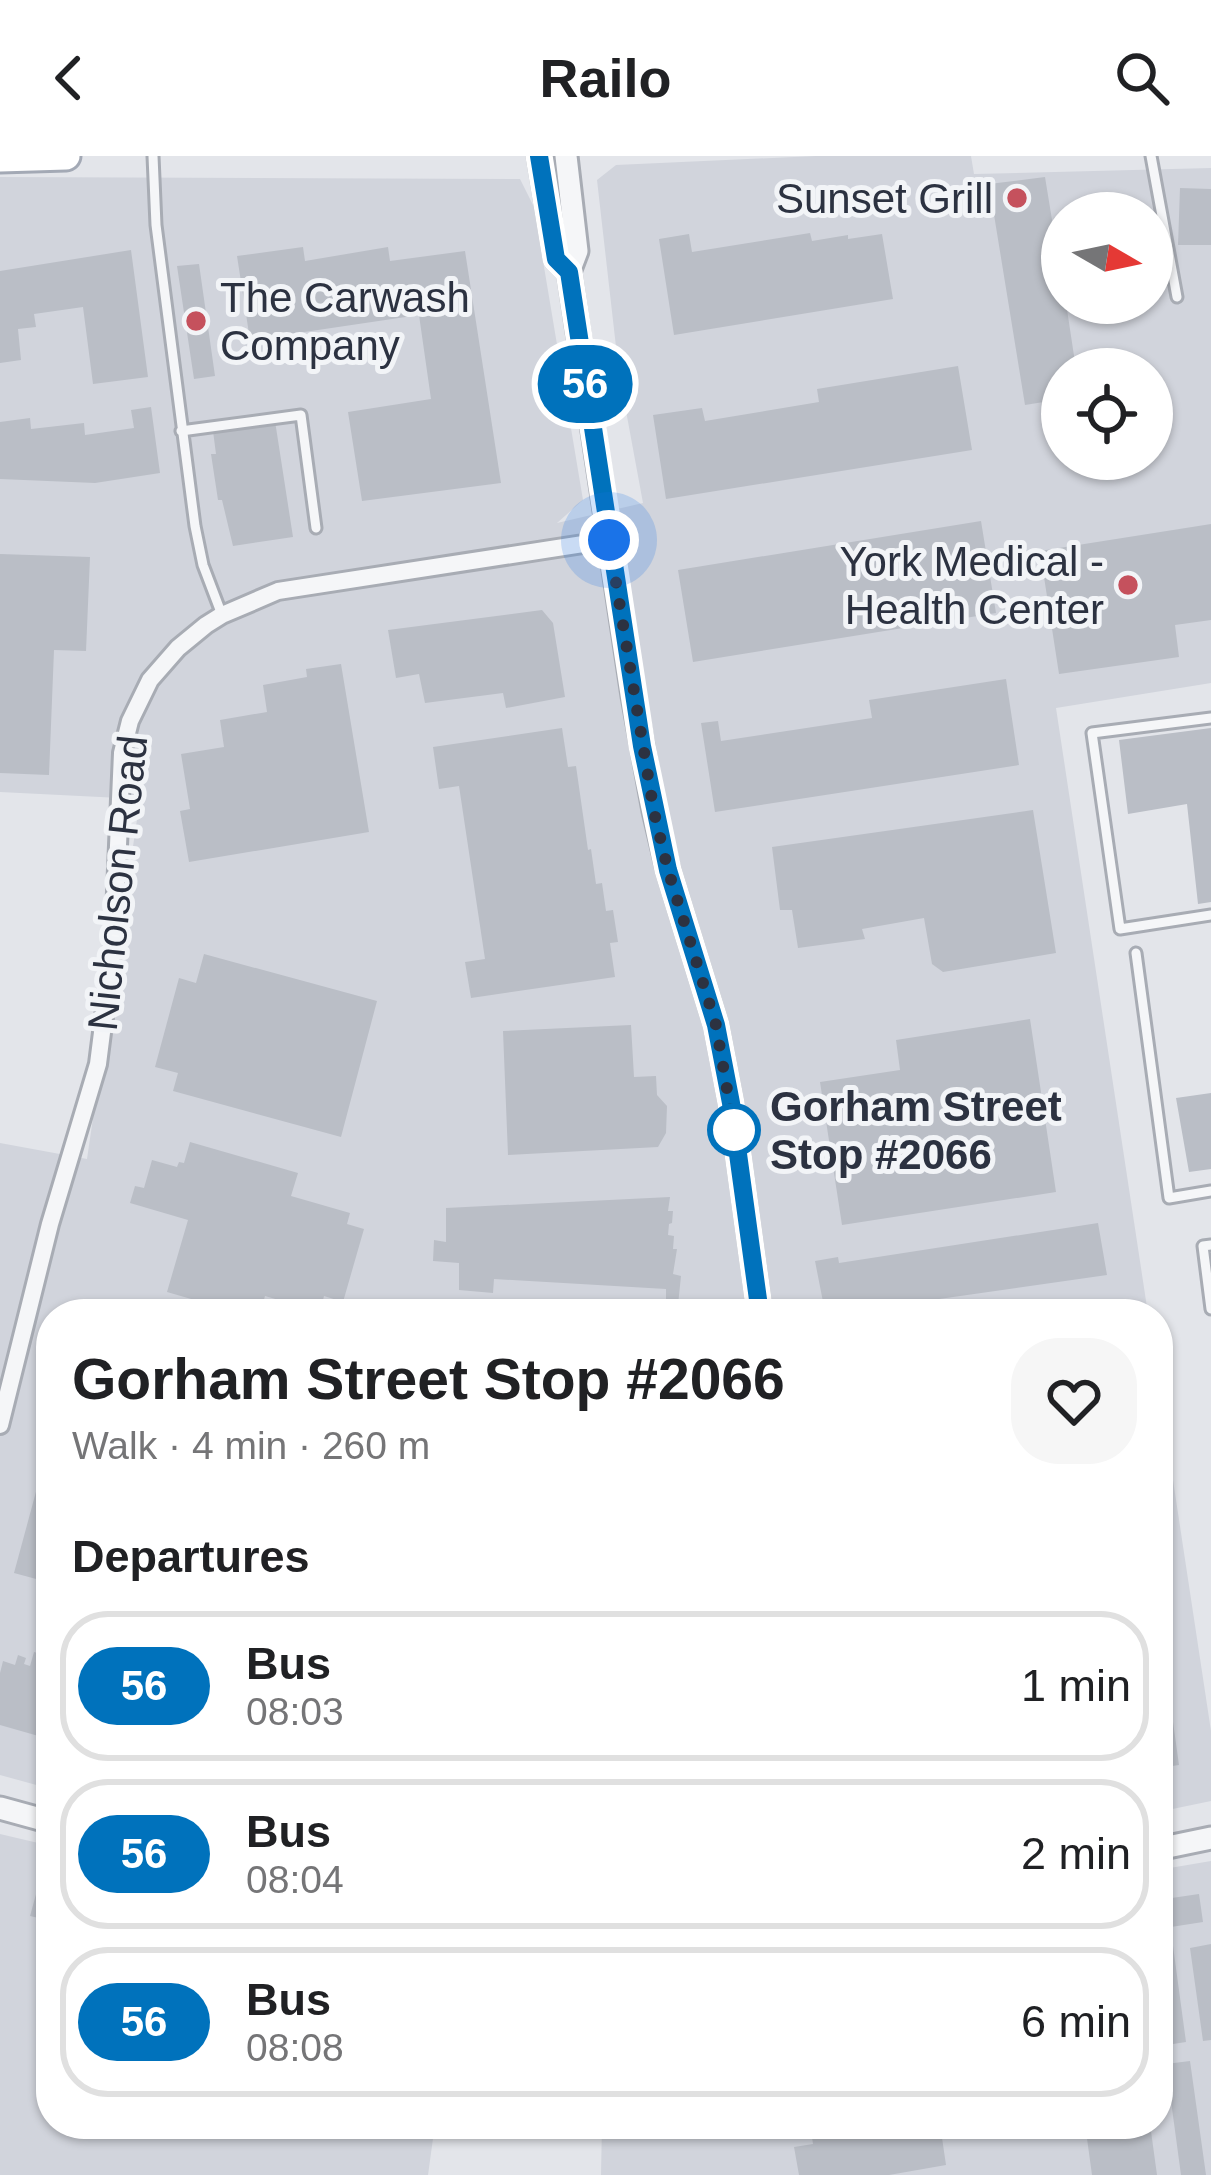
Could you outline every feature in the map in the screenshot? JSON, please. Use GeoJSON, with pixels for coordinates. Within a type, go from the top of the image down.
{"type":"FeatureCollection","features":[{"type":"Feature","properties":{"kind":"main road"},"geometry":{"type":"LineString","coordinates":[[0,158],[66,156]]}},
{"type":"Feature","properties":{"kind":"street"},"geometry":{"type":"LineString","coordinates":[[539,156],[556,259],[569,272]]}},
{"type":"Feature","properties":{"kind":"street"},"geometry":{"type":"LineString","coordinates":[[566,156],[578,251],[569,272],[654,812],[716,1025],[758,1299]]}},
{"type":"Feature","properties":{"kind":"street","name":"Nicholson Road"},"geometry":{"type":"LineString","coordinates":[[0,1426],[50,1224],[102,1043],[114,938],[122,753],[130,721],[150,680],[178,648],[222,615],[278,591],[609,540]]}},
{"type":"Feature","properties":{"kind":"street"},"geometry":{"type":"LineString","coordinates":[[0,1808],[36,1818]]}},
{"type":"Feature","properties":{"kind":"street"},"geometry":{"type":"LineString","coordinates":[[1173,1846],[1211,1838]]}},
{"type":"Feature","properties":{"kind":"lane"},"geometry":{"type":"LineString","coordinates":[[153,156],[156,225],[182,431],[203,565],[222,615]]}},
{"type":"Feature","properties":{"kind":"lane"},"geometry":{"type":"LineString","coordinates":[[1151,156],[1178,297]]}},
{"type":"Feature","properties":{"kind":"lane"},"geometry":{"type":"LineString","coordinates":[[182,431],[301,415],[316,528]]}},
{"type":"Feature","properties":{"kind":"lane"},"geometry":{"type":"LineString","coordinates":[[1211,718],[1092,733],[1120,929],[1211,915]]}},
{"type":"Feature","properties":{"kind":"lane"},"geometry":{"type":"LineString","coordinates":[[1136,953],[1169,1198],[1211,1191]]}},
{"type":"Feature","properties":{"kind":"lane"},"geometry":{"type":"LineString","coordinates":[[1211,1245],[1203,1246],[1211,1310]]}},
{"type":"Feature","properties":{"kind":"shaded area"},"geometry":{"type":"Polygon","coordinates":[[[816,156],[971,156],[974,174],[1211,168],[1211,683],[1056,708],[1146,1299],[36,1299],[36,1785],[0,1775],[0,1143],[87,1159],[140,799],[0,792],[0,177],[520,179],[534,207],[583,500],[557,523],[643,503],[619,373],[597,180],[616,165],[816,156]]]}},
{"type":"Feature","properties":{"kind":"shaded area"},"geometry":{"type":"Polygon","coordinates":[[[1173,1480],[1211,1731],[1211,1801],[1173,1809],[1173,1480]]]}},
{"type":"Feature","properties":{"kind":"shaded area"},"geometry":{"type":"Polygon","coordinates":[[[0,1834],[36,1842],[36,2139],[433,2139],[428,2175],[0,2175],[0,1834]]]}},
{"type":"Feature","properties":{"kind":"shaded area"},"geometry":{"type":"Polygon","coordinates":[[[1211,1861],[1211,2175],[601,2175],[602,2139],[1173,2139],[1173,1867],[1211,1861]]]}},
{"type":"Feature","properties":{"kind":"building"},"geometry":{"type":"Polygon","coordinates":[[[1045,177],[1041,324],[1069,324],[1073,348],[1041,348],[1041,402],[1025,405],[989,184],[1045,177]]]}},
{"type":"Feature","properties":{"kind":"building"},"geometry":{"type":"Polygon","coordinates":[[[1180,188],[1211,189],[1211,245],[1178,245],[1180,188]]]}},
{"type":"Feature","properties":{"kind":"building"},"geometry":{"type":"Polygon","coordinates":[[[810,233],[812,241],[882,234],[893,299],[674,335],[659,239],[689,234],[692,252],[810,233]]]}},
{"type":"Feature","properties":{"kind":"building"},"geometry":{"type":"Polygon","coordinates":[[[303,247],[305,261],[388,247],[390,261],[465,251],[501,483],[362,501],[348,412],[431,399],[419,315],[250,340],[237,256],[303,247]]]}},
{"type":"Feature","properties":{"kind":"building"},"geometry":{"type":"Polygon","coordinates":[[[131,250],[148,377],[93,384],[83,307],[34,314],[36,327],[18,329],[21,360],[0,363],[0,271],[131,250]]]}},
{"type":"Feature","properties":{"kind":"building","name":"The Carwash Company"},"geometry":{"type":"Polygon","coordinates":[[[199,264],[215,376],[194,379],[177,266],[199,264]]]}},
{"type":"Feature","properties":{"kind":"building"},"geometry":{"type":"Polygon","coordinates":[[[958,366],[972,450],[666,499],[653,415],[702,408],[705,421],[819,402],[817,389],[958,366]]]}},
{"type":"Feature","properties":{"kind":"building"},"geometry":{"type":"Polygon","coordinates":[[[151,407],[160,473],[95,483],[0,479],[0,422],[30,418],[31,429],[84,423],[85,435],[134,428],[131,410],[151,407]]]}},
{"type":"Feature","properties":{"kind":"building"},"geometry":{"type":"Polygon","coordinates":[[[275,421],[293,537],[233,546],[222,500],[218,500],[211,454],[216,454],[213,431],[275,421]]]}},
{"type":"Feature","properties":{"kind":"building"},"geometry":{"type":"Polygon","coordinates":[[[981,521],[996,613],[693,662],[678,570],[981,521]]]}},
{"type":"Feature","properties":{"kind":"building","name":"York Medical - Health Center"},"geometry":{"type":"Polygon","coordinates":[[[1211,524],[1211,620],[1175,625],[1179,657],[1059,674],[1040,551],[1211,524]]]}},
{"type":"Feature","properties":{"kind":"building"},"geometry":{"type":"Polygon","coordinates":[[[0,554],[90,557],[86,651],[54,650],[49,775],[0,773],[0,554]]]}},
{"type":"Feature","properties":{"kind":"building"},"geometry":{"type":"Polygon","coordinates":[[[542,610],[553,623],[565,697],[506,708],[503,693],[425,703],[419,674],[396,678],[388,630],[542,610]]]}},
{"type":"Feature","properties":{"kind":"building"},"geometry":{"type":"Polygon","coordinates":[[[341,664],[369,832],[189,862],[180,811],[190,809],[181,754],[224,747],[220,720],[267,712],[263,685],[307,677],[306,669],[341,664]]]}},
{"type":"Feature","properties":{"kind":"building"},"geometry":{"type":"Polygon","coordinates":[[[1006,679],[1019,765],[715,812],[701,723],[718,721],[721,741],[872,718],[869,700],[1006,679]]]}},
{"type":"Feature","properties":{"kind":"building"},"geometry":{"type":"Polygon","coordinates":[[[562,728],[568,767],[576,766],[596,884],[602,883],[606,911],[613,910],[618,942],[610,943],[615,977],[471,998],[465,962],[485,959],[459,786],[439,789],[433,747],[562,728]]]}},
{"type":"Feature","properties":{"kind":"building"},"geometry":{"type":"Polygon","coordinates":[[[1211,728],[1211,902],[1198,904],[1187,804],[1128,814],[1119,740],[1211,728]]]}},
{"type":"Feature","properties":{"kind":"building"},"geometry":{"type":"Polygon","coordinates":[[[1033,810],[1056,953],[943,972],[932,964],[924,918],[862,929],[865,939],[798,948],[792,910],[780,910],[772,847],[1033,810]]]}},
{"type":"Feature","properties":{"kind":"building"},"geometry":{"type":"Polygon","coordinates":[[[204,954],[377,1001],[341,1137],[173,1091],[178,1073],[155,1067],[179,978],[196,983],[204,954]]]}},
{"type":"Feature","properties":{"kind":"building"},"geometry":{"type":"Polygon","coordinates":[[[1030,1019],[1056,1192],[842,1225],[820,1082],[900,1070],[896,1040],[1030,1019]]]}},
{"type":"Feature","properties":{"kind":"building"},"geometry":{"type":"Polygon","coordinates":[[[631,1025],[634,1077],[656,1076],[657,1095],[667,1106],[666,1133],[658,1147],[508,1155],[503,1031],[631,1025]]]}},
{"type":"Feature","properties":{"kind":"building"},"geometry":{"type":"Polygon","coordinates":[[[1211,1093],[1211,1169],[1189,1172],[1176,1098],[1211,1093]]]}},
{"type":"Feature","properties":{"kind":"building"},"geometry":{"type":"Polygon","coordinates":[[[190,1142],[298,1173],[291,1196],[350,1213],[347,1224],[364,1229],[344,1299],[191,1299],[167,1292],[188,1220],[130,1203],[135,1186],[144,1188],[152,1160],[177,1167],[184,1163],[190,1142]]]}},
{"type":"Feature","properties":{"kind":"building"},"geometry":{"type":"Polygon","coordinates":[[[670,1197],[668,1211],[673,1211],[668,1235],[674,1236],[673,1249],[677,1249],[673,1274],[681,1276],[679,1299],[666,1299],[666,1289],[494,1279],[493,1293],[459,1290],[459,1263],[433,1261],[434,1240],[446,1242],[446,1208],[670,1197]]]}},
{"type":"Feature","properties":{"kind":"building"},"geometry":{"type":"Polygon","coordinates":[[[1098,1223],[1107,1275],[939,1299],[822,1299],[815,1261],[838,1257],[839,1263],[1098,1223]]]}},
{"type":"Feature","properties":{"kind":"building"},"geometry":{"type":"Polygon","coordinates":[[[36,1492],[36,1579],[14,1573],[36,1492]]]}},
{"type":"Feature","properties":{"kind":"building"},"geometry":{"type":"Polygon","coordinates":[[[36,1653],[36,1735],[0,1725],[3,1661],[15,1665],[18,1655],[30,1666],[36,1653]]]}},
{"type":"Feature","properties":{"kind":"building"},"geometry":{"type":"Polygon","coordinates":[[[1173,1722],[1179,1765],[1173,1766],[1173,1722]]]}},
{"type":"Feature","properties":{"kind":"building"},"geometry":{"type":"Polygon","coordinates":[[[1199,1894],[1203,1922],[1173,1927],[1173,1898],[1199,1894]]]}},
{"type":"Feature","properties":{"kind":"building"},"geometry":{"type":"Polygon","coordinates":[[[1211,1944],[1211,2040],[1203,2041],[1190,1948],[1211,1944]]]}},
{"type":"Feature","properties":{"kind":"building"},"geometry":{"type":"Polygon","coordinates":[[[1173,1946],[1186,2042],[1173,2044],[1173,1946]]]}},
{"type":"Feature","properties":{"kind":"building"},"geometry":{"type":"Polygon","coordinates":[[[1190,2061],[1206,2175],[1181,2175],[1173,2116],[1173,2063],[1190,2061]]]}},
{"type":"Feature","properties":{"kind":"building"},"geometry":{"type":"Polygon","coordinates":[[[812,2139],[942,2139],[946,2165],[889,2175],[799,2175],[794,2147],[813,2144],[812,2139]]]}},
{"type":"Feature","properties":{"kind":"building"},"geometry":{"type":"Polygon","coordinates":[[[1087,2139],[1152,2139],[1157,2175],[1092,2175],[1087,2139]]]}},
{"type":"Feature","properties":{"kind":"bus line","name":"56"},"geometry":{"type":"LineString","coordinates":[[539,156],[556,259],[569,272],[654,812],[716,1025],[731,1103],[758,1299]]}},
{"type":"Feature","properties":{"kind":"place","name":"Sunset Grill"},"geometry":{"type":"Point","coordinates":[1017,198]}},
{"type":"Feature","properties":{"kind":"place","name":"The Carwash Company"},"geometry":{"type":"Point","coordinates":[196,321]}},
{"type":"Feature","properties":{"kind":"place","name":"York Medical - Health Center"},"geometry":{"type":"Point","coordinates":[1128,585]}},
{"type":"Feature","properties":{"kind":"place","name":"Gorham Street Stop #2066"},"geometry":{"type":"Point","coordinates":[734,1130]}},
{"type":"Feature","properties":{"kind":"route"},"geometry":{"type":"LineString","coordinates":[[609,540],[654,812],[716,1025],[735,1136],[734,1130]]}}]}
